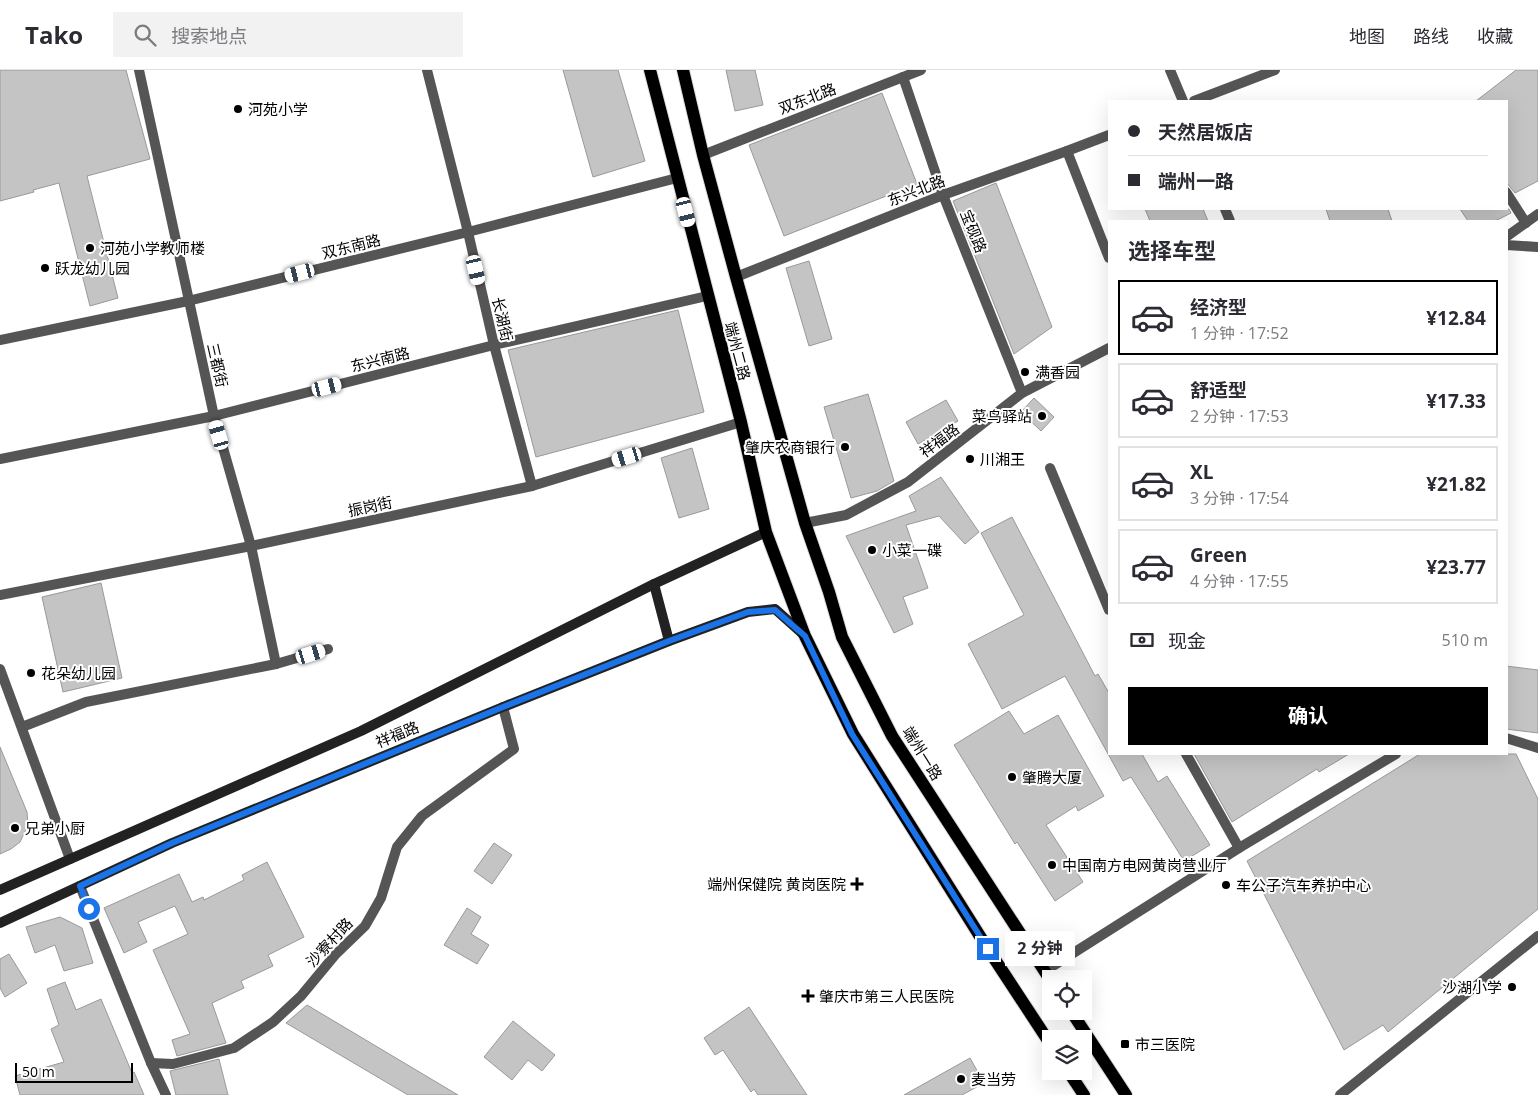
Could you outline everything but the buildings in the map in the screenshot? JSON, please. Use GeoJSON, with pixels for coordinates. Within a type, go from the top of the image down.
{"type":"FeatureCollection","features":[{"type":"Feature","properties":{"kind":"main road","name":"端州二路"},"geometry":{"type":"LineString","coordinates":[[650,70],[741,422],[766,532],[805,636]]}},
{"type":"Feature","properties":{"kind":"main road","name":"端州二路"},"geometry":{"type":"LineString","coordinates":[[683,70],[703,155],[805,523]]}},
{"type":"Feature","properties":{"kind":"main road","name":"端州一路"},"geometry":{"type":"LineString","coordinates":[[805,523],[829,592],[842,637],[892,736],[1044,970]]}},
{"type":"Feature","properties":{"kind":"main road"},"geometry":{"type":"LineString","coordinates":[[805,636],[852,734],[1042,1031]]}},
{"type":"Feature","properties":{"kind":"main road"},"geometry":{"type":"LineString","coordinates":[[1077,1020],[1126,1095]]}},
{"type":"Feature","properties":{"kind":"main road"},"geometry":{"type":"LineString","coordinates":[[1074,1080],[1084,1095]]}},
{"type":"Feature","properties":{"kind":"street","name":"三都街"},"geometry":{"type":"LineString","coordinates":[[138,70],[214,416],[251,546],[276,664]]}},
{"type":"Feature","properties":{"kind":"street","name":"长湖街"},"geometry":{"type":"LineString","coordinates":[[427,70],[494,345],[532,486]]}},
{"type":"Feature","properties":{"kind":"street","name":"双东北路"},"geometry":{"type":"LineString","coordinates":[[703,155],[921,70]]}},
{"type":"Feature","properties":{"kind":"street"},"geometry":{"type":"LineString","coordinates":[[1170,70],[1182,100]]}},
{"type":"Feature","properties":{"kind":"street"},"geometry":{"type":"LineString","coordinates":[[1197,100],[1275,70]]}},
{"type":"Feature","properties":{"kind":"street","name":"宝砚路"},"geometry":{"type":"LineString","coordinates":[[903,77],[943,195],[1022,393]]}},
{"type":"Feature","properties":{"kind":"street","name":"东兴北路"},"geometry":{"type":"LineString","coordinates":[[736,277],[943,195],[1108,135]]}},
{"type":"Feature","properties":{"kind":"street"},"geometry":{"type":"LineString","coordinates":[[1067,151],[1108,255]]}},
{"type":"Feature","properties":{"kind":"street","name":"双东南路"},"geometry":{"type":"LineString","coordinates":[[0,340],[188,301],[677,178]]}},
{"type":"Feature","properties":{"kind":"street"},"geometry":{"type":"LineString","coordinates":[[1508,195],[1526,223]]}},
{"type":"Feature","properties":{"kind":"street"},"geometry":{"type":"LineString","coordinates":[[1508,236],[1538,214]]}},
{"type":"Feature","properties":{"kind":"street"},"geometry":{"type":"LineString","coordinates":[[1508,245],[1538,247]]}},
{"type":"Feature","properties":{"kind":"street","name":"东兴南路"},"geometry":{"type":"LineString","coordinates":[[0,459],[214,416],[494,345],[707,296]]}},
{"type":"Feature","properties":{"kind":"street","name":"祥福路"},"geometry":{"type":"LineString","coordinates":[[805,523],[846,515],[908,482],[1022,393],[1108,349]]}},
{"type":"Feature","properties":{"kind":"street","name":"振岗街"},"geometry":{"type":"LineString","coordinates":[[0,595],[251,546],[532,486],[741,422]]}},
{"type":"Feature","properties":{"kind":"street"},"geometry":{"type":"LineString","coordinates":[[1050,468],[1108,608]]}},
{"type":"Feature","properties":{"kind":"street","name":"祥福路"},"geometry":{"type":"LineString","coordinates":[[0,890],[361,731],[654,584],[766,532]]}},
{"type":"Feature","properties":{"kind":"street"},"geometry":{"type":"LineString","coordinates":[[654,584],[669,641]]}},
{"type":"Feature","properties":{"kind":"street","name":"祥福路"},"geometry":{"type":"LineString","coordinates":[[0,923],[172,843],[503,707],[669,641],[748,612],[775,610],[805,636]]}},
{"type":"Feature","properties":{"kind":"street"},"geometry":{"type":"LineString","coordinates":[[22,727],[86,702],[276,664],[328,649]]}},
{"type":"Feature","properties":{"kind":"street"},"geometry":{"type":"LineString","coordinates":[[0,669],[70,859]]}},
{"type":"Feature","properties":{"kind":"street","name":"沙寮村路"},"geometry":{"type":"LineString","coordinates":[[151,1063],[173,1064],[234,1048],[273,1022],[301,996],[335,955],[365,926],[381,898],[397,847],[422,816],[514,749],[503,707]]}},
{"type":"Feature","properties":{"kind":"street"},"geometry":{"type":"LineString","coordinates":[[1508,739],[1538,748]]}},
{"type":"Feature","properties":{"kind":"street"},"geometry":{"type":"LineString","coordinates":[[1187,755],[1239,848]]}},
{"type":"Feature","properties":{"kind":"street"},"geometry":{"type":"LineString","coordinates":[[1057,970],[1239,848],[1394,755]]}},
{"type":"Feature","properties":{"kind":"street"},"geometry":{"type":"LineString","coordinates":[[80,886],[151,1063],[166,1095]]}},
{"type":"Feature","properties":{"kind":"street"},"geometry":{"type":"LineString","coordinates":[[1340,1095],[1538,936]]}},
{"type":"Feature","properties":{"kind":"place","name":"河苑小学"},"geometry":{"type":"Point","coordinates":[238,109]}},
{"type":"Feature","properties":{"kind":"place","name":"河苑小学教师楼"},"geometry":{"type":"Point","coordinates":[90,248]}},
{"type":"Feature","properties":{"kind":"place","name":"跃龙幼儿园"},"geometry":{"type":"Point","coordinates":[45,268]}},
{"type":"Feature","properties":{"kind":"place","name":"满香园"},"geometry":{"type":"Point","coordinates":[1025,372]}},
{"type":"Feature","properties":{"kind":"place","name":"菜鸟驿站"},"geometry":{"type":"Point","coordinates":[1042,416]}},
{"type":"Feature","properties":{"kind":"place","name":"肇庆农商银行"},"geometry":{"type":"Point","coordinates":[845,447]}},
{"type":"Feature","properties":{"kind":"place","name":"川湘王"},"geometry":{"type":"Point","coordinates":[970,459]}},
{"type":"Feature","properties":{"kind":"place","name":"小菜一碟"},"geometry":{"type":"Point","coordinates":[872,550]}},
{"type":"Feature","properties":{"kind":"place","name":"花朵幼儿园"},"geometry":{"type":"Point","coordinates":[31,673]}},
{"type":"Feature","properties":{"kind":"place","name":"肇腾大厦"},"geometry":{"type":"Point","coordinates":[1012,777]}},
{"type":"Feature","properties":{"kind":"place","name":"兄弟小厨"},"geometry":{"type":"Point","coordinates":[15,828]}},
{"type":"Feature","properties":{"kind":"place","name":"中国南方电网黄岗营业厅"},"geometry":{"type":"Point","coordinates":[1052,865]}},
{"type":"Feature","properties":{"kind":"place","name":"端州保健院 黄岗医院"},"geometry":{"type":"Point","coordinates":[857,884]}},
{"type":"Feature","properties":{"kind":"place","name":"车公子汽车养护中心"},"geometry":{"type":"Point","coordinates":[1226,885]}},
{"type":"Feature","properties":{"kind":"place","name":"沙湖小学"},"geometry":{"type":"Point","coordinates":[1512,987]}},
{"type":"Feature","properties":{"kind":"place","name":"肇庆市第三人民医院"},"geometry":{"type":"Point","coordinates":[808,996]}},
{"type":"Feature","properties":{"kind":"place","name":"市三医院"},"geometry":{"type":"Point","coordinates":[1125,1044]}},
{"type":"Feature","properties":{"kind":"place","name":"麦当劳"},"geometry":{"type":"Point","coordinates":[961,1079]}},
{"type":"Feature","properties":{"kind":"route"},"geometry":{"type":"LineString","coordinates":[[89,909],[80,886],[172,843],[669,641],[748,612],[775,610],[805,636],[852,734],[988,949]]}}]}
